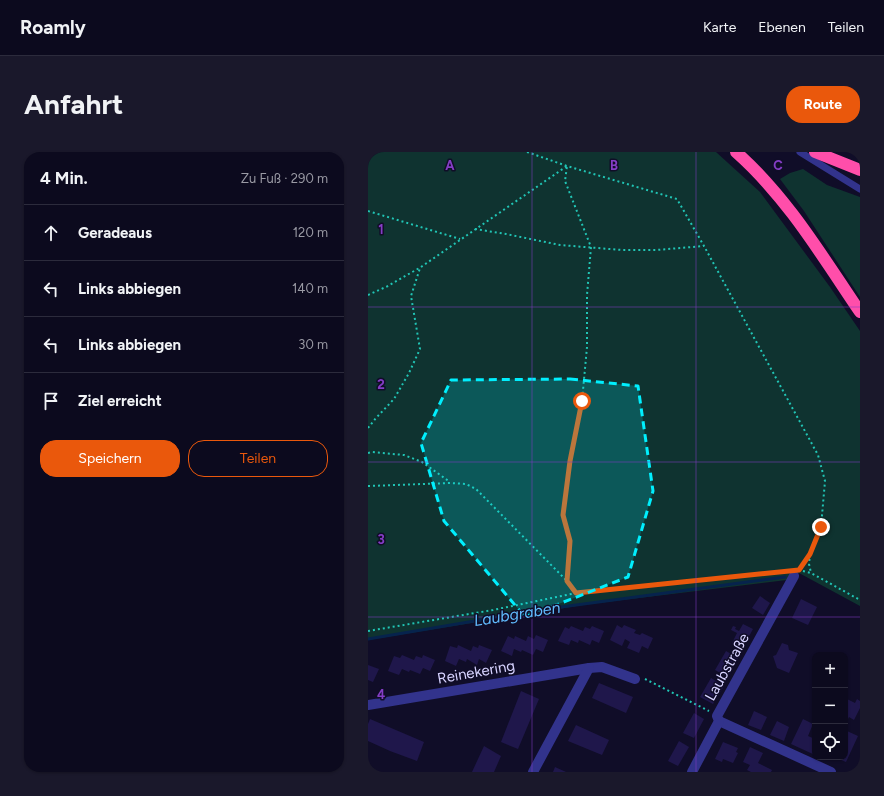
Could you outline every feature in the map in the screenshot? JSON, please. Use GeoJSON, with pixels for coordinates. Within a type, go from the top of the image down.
{"type":"FeatureCollection","features":[{"type":"Feature","properties":{"kind":"highway"},"geometry":{"type":"LineString","coordinates":[[736,152],[760,175],[797,220],[860,312]]}},
{"type":"Feature","properties":{"kind":"highway"},"geometry":{"type":"LineString","coordinates":[[815,152],[860,170]]}},
{"type":"Feature","properties":{"kind":"street","name":"Laubstraße"},"geometry":{"type":"LineString","coordinates":[[692,772],[718,718],[795,572]]}},
{"type":"Feature","properties":{"kind":"street","name":"Reinekering"},"geometry":{"type":"LineString","coordinates":[[368,705],[588,668],[602,667],[635,679]]}},
{"type":"Feature","properties":{"kind":"street"},"geometry":{"type":"LineString","coordinates":[[532,772],[588,668]]}},
{"type":"Feature","properties":{"kind":"street"},"geometry":{"type":"LineString","coordinates":[[718,718],[831,772]]}},
{"type":"Feature","properties":{"kind":"lane"},"geometry":{"type":"LineString","coordinates":[[800,152],[860,189]]}},
{"type":"Feature","properties":{"kind":"path"},"geometry":{"type":"LineString","coordinates":[[527,152],[567,166],[677,199],[818,455],[825,481],[821,527],[810,554],[809,564],[811,573]]}},
{"type":"Feature","properties":{"kind":"path"},"geometry":{"type":"LineString","coordinates":[[368,295],[388,286],[420,267],[567,166]]}},
{"type":"Feature","properties":{"kind":"path"},"geometry":{"type":"LineString","coordinates":[[567,166],[565,181],[591,247],[587,295],[587,347],[582,401],[570,461],[563,515],[570,541],[567,581]]}},
{"type":"Feature","properties":{"kind":"path"},"geometry":{"type":"LineString","coordinates":[[368,211],[460,239]]}},
{"type":"Feature","properties":{"kind":"path"},"geometry":{"type":"LineString","coordinates":[[474,229],[560,245],[622,250],[656,250],[704,246]]}},
{"type":"Feature","properties":{"kind":"path"},"geometry":{"type":"LineString","coordinates":[[368,428],[394,399],[409,374],[420,349],[411,296],[420,267]]}},
{"type":"Feature","properties":{"kind":"path"},"geometry":{"type":"LineString","coordinates":[[368,453],[372,452],[404,455],[422,462],[451,483]]}},
{"type":"Feature","properties":{"kind":"path"},"geometry":{"type":"LineString","coordinates":[[368,486],[451,483],[466,484],[476,489],[567,581],[576,593]]}},
{"type":"Feature","properties":{"kind":"path"},"geometry":{"type":"LineString","coordinates":[[795,572],[810,554]]}},
{"type":"Feature","properties":{"kind":"path"},"geometry":{"type":"LineString","coordinates":[[368,631],[493,610],[576,593],[795,572],[811,573],[860,600]]}},
{"type":"Feature","properties":{"kind":"path"},"geometry":{"type":"LineString","coordinates":[[635,679],[645,679],[718,718]]}},
{"type":"Feature","properties":{"kind":"highlighted area"},"geometry":{"type":"Polygon","coordinates":[[[570,379],[638,386],[653,491],[628,577],[525,617],[444,521],[421,443],[451,380],[570,379]]]}},
{"type":"Feature","properties":{"kind":"green space"},"geometry":{"type":"Polygon","coordinates":[[[368,152],[716,152],[760,192],[830,287],[860,331],[860,606],[799,573],[795,579],[590,604],[368,640],[368,152]]]}},
{"type":"Feature","properties":{"kind":"green space"},"geometry":{"type":"Polygon","coordinates":[[[803,169],[827,185],[860,197],[860,297],[804,211],[780,179],[790,173],[803,169]]]}},
{"type":"Feature","properties":{"kind":"building"},"geometry":{"type":"Polygon","coordinates":[[[760,596],[770,603],[763,615],[752,608],[760,596]]]}},
{"type":"Feature","properties":{"kind":"building"},"geometry":{"type":"Polygon","coordinates":[[[801,599],[817,607],[808,625],[792,618],[801,599]]]}},
{"type":"Feature","properties":{"kind":"building"},"geometry":{"type":"Polygon","coordinates":[[[743,624],[753,629],[742,649],[732,643],[737,633],[731,630],[733,626],[739,631],[743,624]]]}},
{"type":"Feature","properties":{"kind":"building"},"geometry":{"type":"Polygon","coordinates":[[[617,625],[622,628],[624,625],[636,630],[634,633],[640,635],[642,633],[653,638],[648,649],[642,646],[639,653],[627,648],[630,642],[625,639],[622,646],[610,640],[617,625]]]}},
{"type":"Feature","properties":{"kind":"building"},"geometry":{"type":"Polygon","coordinates":[[[571,626],[583,631],[585,627],[590,629],[592,626],[604,631],[599,643],[592,640],[590,645],[579,640],[578,643],[571,640],[569,645],[558,641],[565,627],[569,629],[571,626]]]}},
{"type":"Feature","properties":{"kind":"building"},"geometry":{"type":"Polygon","coordinates":[[[536,635],[548,640],[543,652],[536,649],[533,655],[522,650],[521,652],[514,649],[512,656],[501,651],[508,636],[514,639],[515,636],[526,641],[528,636],[534,639],[536,635]]]}},
{"type":"Feature","properties":{"kind":"building"},"geometry":{"type":"Polygon","coordinates":[[[782,643],[788,645],[789,650],[798,653],[789,673],[777,668],[773,656],[776,655],[782,643]]]}},
{"type":"Feature","properties":{"kind":"building"},"geometry":{"type":"Polygon","coordinates":[[[458,645],[471,651],[473,646],[478,648],[479,645],[492,650],[486,663],[479,659],[477,665],[467,659],[466,662],[459,659],[456,666],[445,661],[450,646],[457,648],[458,645]]]}},
{"type":"Feature","properties":{"kind":"building"},"geometry":{"type":"Polygon","coordinates":[[[726,651],[738,658],[728,677],[715,670],[726,651]]]}},
{"type":"Feature","properties":{"kind":"building"},"geometry":{"type":"Polygon","coordinates":[[[402,655],[414,660],[416,656],[422,658],[423,655],[435,660],[430,671],[423,668],[420,674],[402,669],[399,675],[388,671],[394,656],[400,658],[402,655]]]}},
{"type":"Feature","properties":{"kind":"building"},"geometry":{"type":"Polygon","coordinates":[[[368,665],[379,669],[373,682],[368,680],[368,665]]]}},
{"type":"Feature","properties":{"kind":"building"},"geometry":{"type":"Polygon","coordinates":[[[711,678],[724,686],[713,704],[700,697],[711,678]]]}},
{"type":"Feature","properties":{"kind":"building"},"geometry":{"type":"Polygon","coordinates":[[[599,683],[633,697],[626,713],[592,698],[599,683]]]}},
{"type":"Feature","properties":{"kind":"building"},"geometry":{"type":"Polygon","coordinates":[[[521,691],[539,699],[518,749],[501,742],[521,691]]]}},
{"type":"Feature","properties":{"kind":"building"},"geometry":{"type":"Polygon","coordinates":[[[857,699],[860,701],[860,708],[854,720],[849,717],[848,719],[848,700],[855,703],[857,699]]]}},
{"type":"Feature","properties":{"kind":"building"},"geometry":{"type":"Polygon","coordinates":[[[754,711],[767,717],[761,730],[748,725],[754,711]]]}},
{"type":"Feature","properties":{"kind":"building"},"geometry":{"type":"Polygon","coordinates":[[[694,713],[704,719],[694,738],[683,733],[694,713]]]}},
{"type":"Feature","properties":{"kind":"building"},"geometry":{"type":"Polygon","coordinates":[[[370,719],[424,742],[417,761],[368,741],[368,724],[370,719]]]}},
{"type":"Feature","properties":{"kind":"building"},"geometry":{"type":"Polygon","coordinates":[[[803,719],[812,724],[808,736],[812,738],[812,754],[791,744],[803,719]]]}},
{"type":"Feature","properties":{"kind":"building"},"geometry":{"type":"Polygon","coordinates":[[[777,721],[789,727],[784,741],[770,735],[777,721]]]}},
{"type":"Feature","properties":{"kind":"building"},"geometry":{"type":"Polygon","coordinates":[[[576,725],[609,740],[602,755],[568,741],[576,725]]]}},
{"type":"Feature","properties":{"kind":"building"},"geometry":{"type":"Polygon","coordinates":[[[848,731],[858,736],[848,758],[848,731]]]}},
{"type":"Feature","properties":{"kind":"building"},"geometry":{"type":"Polygon","coordinates":[[[679,741],[689,747],[678,766],[668,761],[679,741]]]}},
{"type":"Feature","properties":{"kind":"building"},"geometry":{"type":"Polygon","coordinates":[[[723,742],[738,748],[736,752],[738,753],[733,763],[723,759],[722,762],[715,759],[723,742]]]}},
{"type":"Feature","properties":{"kind":"building"},"geometry":{"type":"Polygon","coordinates":[[[484,746],[501,756],[494,772],[472,772],[484,746]]]}},
{"type":"Feature","properties":{"kind":"building"},"geometry":{"type":"Polygon","coordinates":[[[750,747],[763,753],[758,763],[772,770],[771,772],[751,772],[747,770],[750,765],[743,762],[750,747]]]}},
{"type":"Feature","properties":{"kind":"building"},"geometry":{"type":"Polygon","coordinates":[[[555,767],[566,772],[553,772],[555,767]]]}},
{"type":"Feature","properties":{"kind":"waterway","name":"Laubgraben"},"geometry":{"type":"LineString","coordinates":[[368,639],[539,610],[785,577]]}},
{"type":"Feature","properties":{"kind":"route"},"geometry":{"type":"LineString","coordinates":[[582,401],[570,461],[563,515],[570,541],[567,581],[576,593],[799,570],[810,554],[821,527]]}}]}
